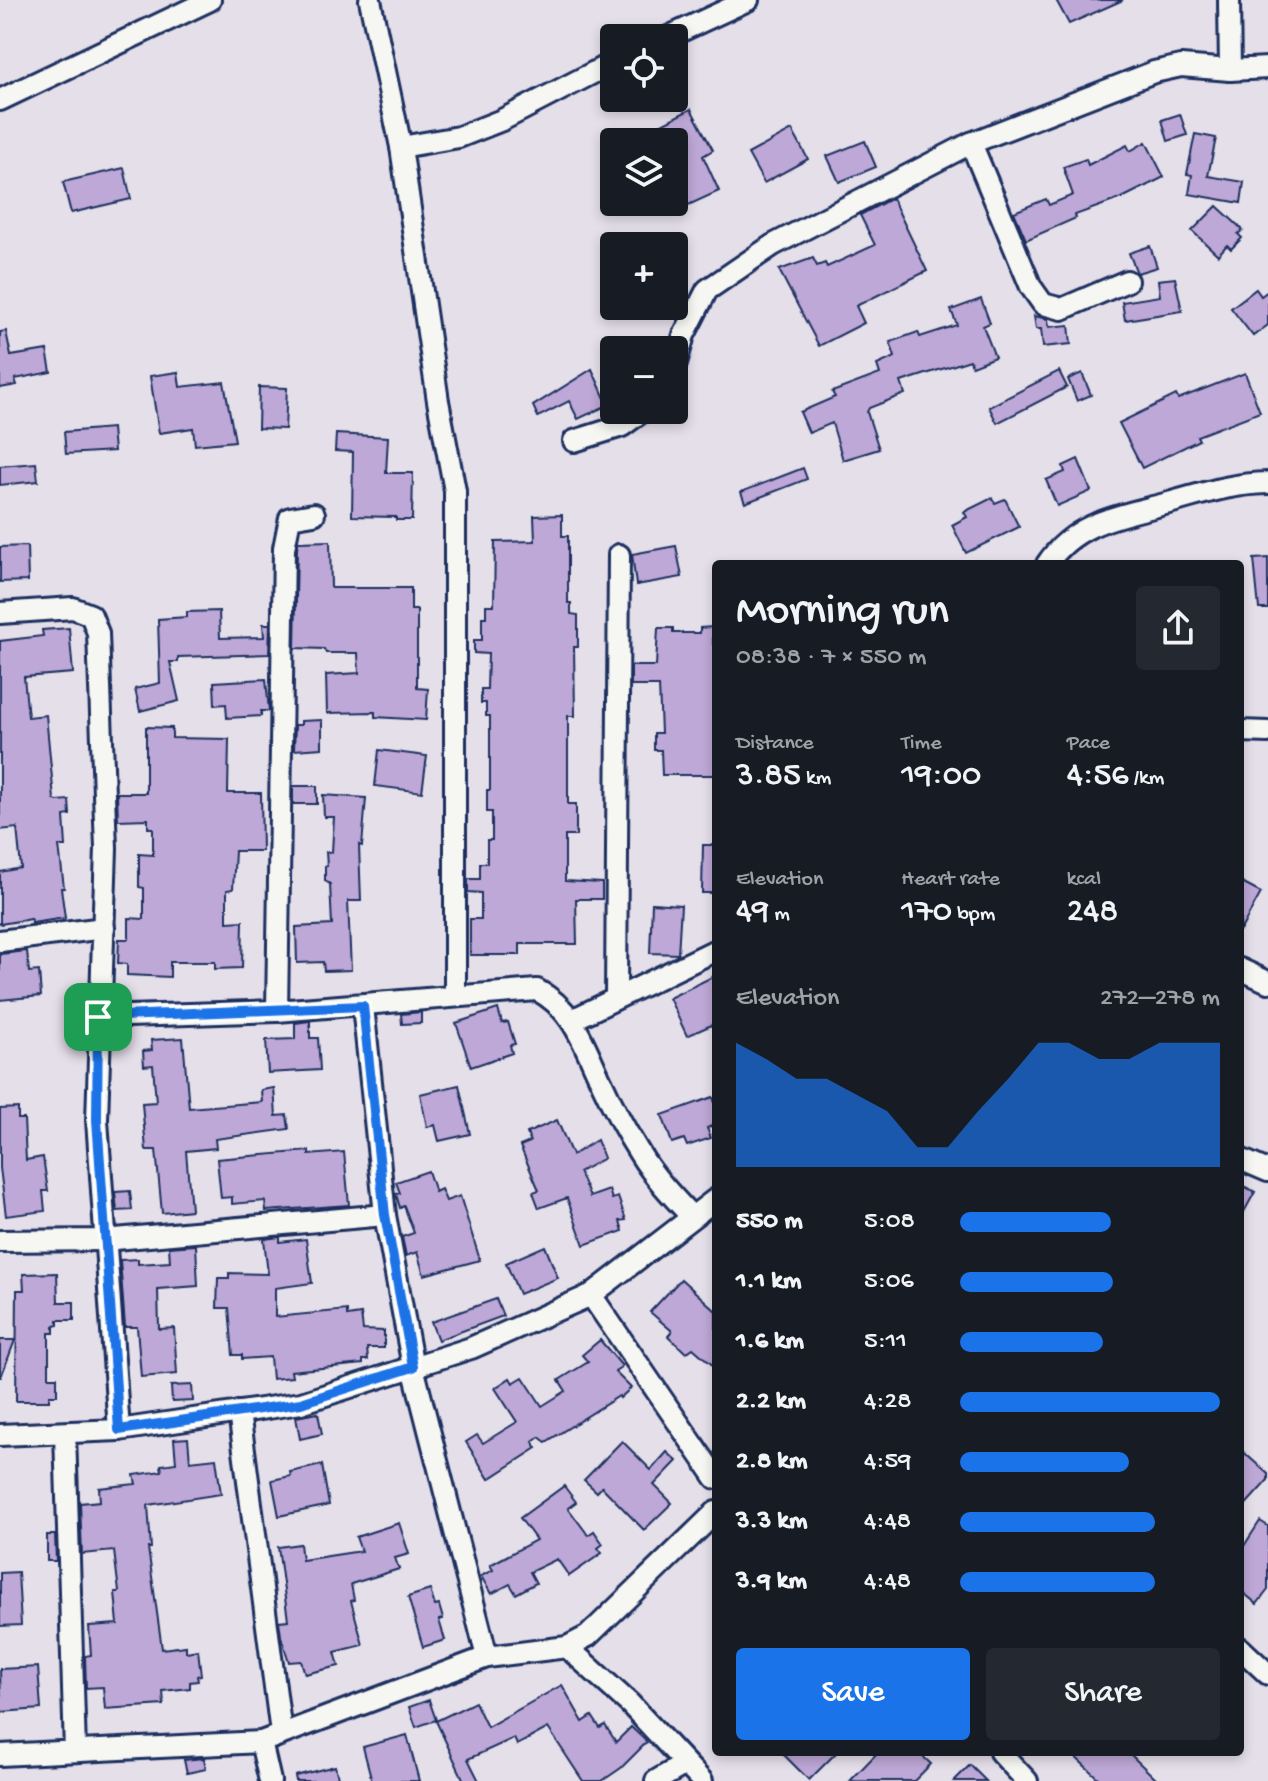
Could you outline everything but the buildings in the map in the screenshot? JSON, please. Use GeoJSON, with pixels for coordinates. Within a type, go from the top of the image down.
{"type":"FeatureCollection","features":[{"type":"Feature","properties":{"kind":"street"},"geometry":{"type":"LineString","coordinates":[[0,100],[210,0]]}},
{"type":"Feature","properties":{"kind":"street"},"geometry":{"type":"LineString","coordinates":[[370,0],[401,147],[438,401],[455,491],[455,995]]}},
{"type":"Feature","properties":{"kind":"street"},"geometry":{"type":"LineString","coordinates":[[688,28],[748,0]]}},
{"type":"Feature","properties":{"kind":"street"},"geometry":{"type":"LineString","coordinates":[[1229,0],[1230,70]]}},
{"type":"Feature","properties":{"kind":"street"},"geometry":{"type":"LineString","coordinates":[[684,336],[707,290],[773,245],[971,143],[1154,72],[1181,66],[1230,70],[1268,68]]}},
{"type":"Feature","properties":{"kind":"street"},"geometry":{"type":"LineString","coordinates":[[401,147],[459,137],[502,120],[600,69]]}},
{"type":"Feature","properties":{"kind":"street"},"geometry":{"type":"LineString","coordinates":[[971,143],[1031,287],[1043,304],[1062,309],[1127,281]]}},
{"type":"Feature","properties":{"kind":"street"},"geometry":{"type":"LineString","coordinates":[[574,441],[625,424]]}},
{"type":"Feature","properties":{"kind":"street"},"geometry":{"type":"LineString","coordinates":[[1051,560],[1074,534],[1098,521],[1235,484],[1268,483]]}},
{"type":"Feature","properties":{"kind":"street"},"geometry":{"type":"LineString","coordinates":[[277,1011],[284,548],[290,518],[314,514]]}},
{"type":"Feature","properties":{"kind":"street"},"geometry":{"type":"LineString","coordinates":[[616,998],[619,555]]}},
{"type":"Feature","properties":{"kind":"street"},"geometry":{"type":"LineString","coordinates":[[0,613],[73,608],[91,615],[98,633],[106,848],[98,1017],[97,1120],[119,1430]]}},
{"type":"Feature","properties":{"kind":"street"},"geometry":{"type":"LineString","coordinates":[[1244,731],[1268,732]]}},
{"type":"Feature","properties":{"kind":"street"},"geometry":{"type":"LineString","coordinates":[[0,941],[104,928]]}},
{"type":"Feature","properties":{"kind":"street"},"geometry":{"type":"LineString","coordinates":[[572,1020],[712,952]]}},
{"type":"Feature","properties":{"kind":"street"},"geometry":{"type":"LineString","coordinates":[[1244,971],[1268,982]]}},
{"type":"Feature","properties":{"kind":"street"},"geometry":{"type":"LineString","coordinates":[[98,1017],[363,1006],[455,995],[537,990],[554,999],[572,1020],[603,1087],[641,1156],[691,1216]]}},
{"type":"Feature","properties":{"kind":"street"},"geometry":{"type":"LineString","coordinates":[[363,1006],[385,1215],[413,1367],[487,1657]]}},
{"type":"Feature","properties":{"kind":"street"},"geometry":{"type":"LineString","coordinates":[[1244,1161],[1268,1171]]}},
{"type":"Feature","properties":{"kind":"street"},"geometry":{"type":"LineString","coordinates":[[0,1435],[119,1430],[301,1403],[471,1348],[591,1295],[712,1202]]}},
{"type":"Feature","properties":{"kind":"street"},"geometry":{"type":"LineString","coordinates":[[0,1241],[104,1240],[385,1215]]}},
{"type":"Feature","properties":{"kind":"street"},"geometry":{"type":"LineString","coordinates":[[591,1295],[712,1472]]}},
{"type":"Feature","properties":{"kind":"street"},"geometry":{"type":"LineString","coordinates":[[239,1412],[281,1733]]}},
{"type":"Feature","properties":{"kind":"street"},"geometry":{"type":"LineString","coordinates":[[65,1433],[75,1751]]}},
{"type":"Feature","properties":{"kind":"street"},"geometry":{"type":"LineString","coordinates":[[0,1755],[261,1742],[487,1657],[567,1647],[588,1636],[712,1516]]}},
{"type":"Feature","properties":{"kind":"street"},"geometry":{"type":"LineString","coordinates":[[567,1647],[630,1704],[702,1781]]}},
{"type":"Feature","properties":{"kind":"street"},"geometry":{"type":"LineString","coordinates":[[1244,1652],[1268,1674]]}},
{"type":"Feature","properties":{"kind":"street"},"geometry":{"type":"LineString","coordinates":[[261,1742],[270,1781]]}},
{"type":"Feature","properties":{"kind":"street"},"geometry":{"type":"LineString","coordinates":[[1004,1756],[1027,1781]]}},
{"type":"Feature","properties":{"kind":"street"},"geometry":{"type":"LineString","coordinates":[[656,1781],[685,1764]]}},
{"type":"Feature","properties":{"kind":"route"},"geometry":{"type":"LineString","coordinates":[[363,1006],[385,1215],[413,1367],[301,1403],[119,1430],[97,1120],[98,1017],[363,1006]]}}]}
